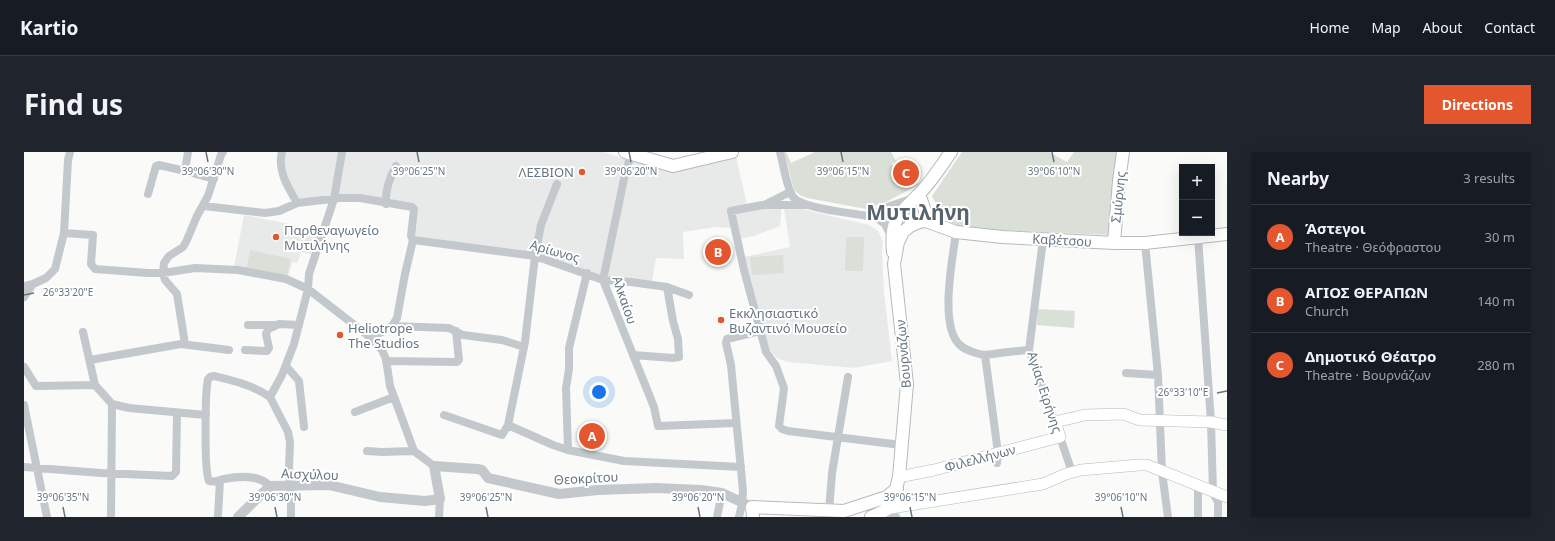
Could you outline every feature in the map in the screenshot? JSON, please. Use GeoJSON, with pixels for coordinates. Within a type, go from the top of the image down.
{"type":"FeatureCollection","features":[{"type":"Feature","properties":{"kind":"main road"},"geometry":{"type":"LineString","coordinates":[[628,153],[673,166],[732,152]]}},
{"type":"Feature","properties":{"kind":"main road"},"geometry":{"type":"LineString","coordinates":[[894,264],[891,236],[892,228],[898,215],[917,196],[951,152]]}},
{"type":"Feature","properties":{"kind":"main road","name":"Σμύρνης"},"geometry":{"type":"LineString","coordinates":[[1114,243],[1123,152]]}},
{"type":"Feature","properties":{"kind":"main road"},"geometry":{"type":"LineString","coordinates":[[917,196],[932,223]]}},
{"type":"Feature","properties":{"kind":"main road","name":"Καβέτσου"},"geometry":{"type":"LineString","coordinates":[[903,232],[910,226],[926,221],[956,232],[1043,240],[1146,243],[1227,234]]}},
{"type":"Feature","properties":{"kind":"main road","name":"Βουρνάζων"},"geometry":{"type":"LineString","coordinates":[[890,512],[896,500],[906,384],[894,264],[898,242],[903,232]]}},
{"type":"Feature","properties":{"kind":"main road"},"geometry":{"type":"LineString","coordinates":[[1055,422],[1085,415],[1123,414],[1137,420],[1211,422],[1227,424]]}},
{"type":"Feature","properties":{"kind":"main road","name":"Αγίας Ειρήνης"},"geometry":{"type":"LineString","coordinates":[[1055,422],[1060,437]]}},
{"type":"Feature","properties":{"kind":"main road","name":"Φιλελλήνων"},"geometry":{"type":"LineString","coordinates":[[898,481],[934,470],[997,458],[1060,437]]}},
{"type":"Feature","properties":{"kind":"main road"},"geometry":{"type":"LineString","coordinates":[[871,517],[890,512],[1043,484],[1072,472],[1085,469],[1139,465],[1147,465],[1227,497]]}},
{"type":"Feature","properties":{"kind":"main road"},"geometry":{"type":"LineString","coordinates":[[749,509],[848,514],[862,511],[887,497],[894,492],[898,481]]}},
{"type":"Feature","properties":{"kind":"street"},"geometry":{"type":"LineString","coordinates":[[24,286],[46,278],[55,269],[64,233],[68,160],[70,152]]}},
{"type":"Feature","properties":{"kind":"street"},"geometry":{"type":"LineString","coordinates":[[185,171],[188,152]]}},
{"type":"Feature","properties":{"kind":"street"},"geometry":{"type":"LineString","coordinates":[[185,344],[178,294],[166,282],[163,273],[166,260],[170,254],[184,245],[197,216],[204,206],[223,152]]}},
{"type":"Feature","properties":{"kind":"street"},"geometry":{"type":"LineString","coordinates":[[282,152],[282,175],[297,203]]}},
{"type":"Feature","properties":{"kind":"street"},"geometry":{"type":"LineString","coordinates":[[270,397],[286,366],[294,344],[308,289],[310,274],[334,199],[342,152]]}},
{"type":"Feature","properties":{"kind":"street"},"geometry":{"type":"LineString","coordinates":[[780,152],[790,192],[797,200],[808,205]]}},
{"type":"Feature","properties":{"kind":"street","name":"Αλκαίου"},"geometry":{"type":"LineString","coordinates":[[628,153],[624,180],[603,280],[654,407],[658,426],[736,423]]}},
{"type":"Feature","properties":{"kind":"street"},"geometry":{"type":"LineString","coordinates":[[148,194],[157,166],[185,171],[214,179]]}},
{"type":"Feature","properties":{"kind":"street"},"geometry":{"type":"LineString","coordinates":[[386,204],[385,196],[396,166]]}},
{"type":"Feature","properties":{"kind":"street"},"geometry":{"type":"LineString","coordinates":[[444,415],[502,435],[508,425],[530,313],[535,256],[541,225],[557,184]]}},
{"type":"Feature","properties":{"kind":"street"},"geometry":{"type":"LineString","coordinates":[[762,205],[790,192]]}},
{"type":"Feature","properties":{"kind":"street"},"geometry":{"type":"LineString","coordinates":[[868,216],[887,206],[917,196]]}},
{"type":"Feature","properties":{"kind":"street"},"geometry":{"type":"LineString","coordinates":[[204,206],[265,213],[279,211],[297,203],[360,198],[414,208],[411,236],[413,240],[397,318],[392,326],[380,333],[366,334]]}},
{"type":"Feature","properties":{"kind":"street"},"geometry":{"type":"LineString","coordinates":[[891,236],[889,230],[881,220],[868,216],[808,205],[762,205],[731,211],[766,352],[776,366],[784,388],[779,426],[782,429],[901,445]]}},
{"type":"Feature","properties":{"kind":"street"},"geometry":{"type":"LineString","coordinates":[[956,232],[948,310],[954,336],[961,346],[985,355],[1030,350]]}},
{"type":"Feature","properties":{"kind":"street"},"geometry":{"type":"LineString","coordinates":[[64,233],[93,235],[91,264],[94,269],[113,272],[163,273],[195,268],[238,270],[286,279],[308,289],[366,334],[382,350],[386,361],[388,381],[414,451],[434,466],[440,499],[439,517]]}},
{"type":"Feature","properties":{"kind":"street"},"geometry":{"type":"LineString","coordinates":[[1198,237],[1211,422],[1214,493],[1218,502],[1218,517]]}},
{"type":"Feature","properties":{"kind":"street","name":"Αρίωνος"},"geometry":{"type":"LineString","coordinates":[[413,240],[535,256],[587,273],[603,280],[667,287],[689,295]]}},
{"type":"Feature","properties":{"kind":"street","name":"Αγίας Ειρήνης"},"geometry":{"type":"LineString","coordinates":[[1043,240],[1030,350],[1055,422]]}},
{"type":"Feature","properties":{"kind":"street"},"geometry":{"type":"LineString","coordinates":[[1146,243],[1158,375],[1162,472],[1168,517]]}},
{"type":"Feature","properties":{"kind":"street"},"geometry":{"type":"LineString","coordinates":[[568,450],[566,388],[569,369],[569,348],[587,273]]}},
{"type":"Feature","properties":{"kind":"street"},"geometry":{"type":"LineString","coordinates":[[24,296],[33,284]]}},
{"type":"Feature","properties":{"kind":"street"},"geometry":{"type":"LineString","coordinates":[[633,355],[673,358],[678,358],[680,356],[667,287]]}},
{"type":"Feature","properties":{"kind":"street"},"geometry":{"type":"LineString","coordinates":[[248,326],[279,324],[299,325]]}},
{"type":"Feature","properties":{"kind":"street"},"geometry":{"type":"LineString","coordinates":[[245,350],[267,351],[269,348],[267,330],[279,324]]}},
{"type":"Feature","properties":{"kind":"street"},"geometry":{"type":"LineString","coordinates":[[392,326],[449,328],[468,336],[502,340],[524,347]]}},
{"type":"Feature","properties":{"kind":"street"},"geometry":{"type":"LineString","coordinates":[[386,361],[457,362],[459,360],[456,331]]}},
{"type":"Feature","properties":{"kind":"street"},"geometry":{"type":"LineString","coordinates":[[739,517],[749,509],[741,467],[731,365],[726,343],[728,339],[732,337],[760,331]]}},
{"type":"Feature","properties":{"kind":"street"},"geometry":{"type":"LineString","coordinates":[[83,332],[96,385],[112,404],[129,408],[206,415],[207,382],[212,376],[241,383],[259,390],[270,397],[288,432],[290,442],[291,517]]}},
{"type":"Feature","properties":{"kind":"street"},"geometry":{"type":"LineString","coordinates":[[90,360],[185,344],[229,350]]}},
{"type":"Feature","properties":{"kind":"street"},"geometry":{"type":"LineString","coordinates":[[985,355],[997,458]]}},
{"type":"Feature","properties":{"kind":"street"},"geometry":{"type":"LineString","coordinates":[[286,366],[299,381],[304,427]]}},
{"type":"Feature","properties":{"kind":"street"},"geometry":{"type":"LineString","coordinates":[[24,367],[36,386],[96,385]]}},
{"type":"Feature","properties":{"kind":"street"},"geometry":{"type":"LineString","coordinates":[[1126,373],[1158,375]]}},
{"type":"Feature","properties":{"kind":"street"},"geometry":{"type":"LineString","coordinates":[[829,512],[832,473],[848,377]]}},
{"type":"Feature","properties":{"kind":"street"},"geometry":{"type":"LineString","coordinates":[[355,412],[394,396]]}},
{"type":"Feature","properties":{"kind":"street"},"geometry":{"type":"LineString","coordinates":[[111,517],[112,404]]}},
{"type":"Feature","properties":{"kind":"street"},"geometry":{"type":"LineString","coordinates":[[24,405],[47,517]]}},
{"type":"Feature","properties":{"kind":"street"},"geometry":{"type":"LineString","coordinates":[[24,467],[169,477],[174,475],[176,472],[177,413]]}},
{"type":"Feature","properties":{"kind":"street","name":"Αισχύλου"},"geometry":{"type":"LineString","coordinates":[[206,415],[207,478],[211,482],[231,478],[256,478],[263,480],[270,486],[329,486],[380,497],[417,501],[440,499]]}},
{"type":"Feature","properties":{"kind":"street"},"geometry":{"type":"LineString","coordinates":[[508,425],[568,450],[629,462],[741,467]]}},
{"type":"Feature","properties":{"kind":"street","name":"Αγίας Ειρήνης"},"geometry":{"type":"LineString","coordinates":[[1060,437],[1072,472]]}},
{"type":"Feature","properties":{"kind":"street"},"geometry":{"type":"LineString","coordinates":[[367,451],[414,451]]}},
{"type":"Feature","properties":{"kind":"street","name":"Θεοκρίτου"},"geometry":{"type":"LineString","coordinates":[[434,466],[482,470],[488,478],[553,494],[598,490],[656,488],[701,490],[722,494],[749,509]]}},
{"type":"Feature","properties":{"kind":"street"},"geometry":{"type":"LineString","coordinates":[[218,517],[220,480]]}},
{"type":"Feature","properties":{"kind":"street"},"geometry":{"type":"LineString","coordinates":[[238,517],[270,486]]}},
{"type":"Feature","properties":{"kind":"street"},"geometry":{"type":"LineString","coordinates":[[1198,486],[1198,517]]}},
{"type":"Feature","properties":{"kind":"street"},"geometry":{"type":"LineString","coordinates":[[717,517],[722,494]]}},
{"type":"Feature","properties":{"kind":"shaded area"},"geometry":{"type":"Polygon","coordinates":[[[284,152],[604,152],[665,170],[694,167],[736,157],[748,209],[782,207],[780,226],[754,236],[735,240],[732,228],[716,227],[683,232],[684,259],[656,258],[652,282],[601,277],[555,260],[414,238],[415,207],[391,201],[298,201],[286,178],[284,152]]]}},
{"type":"Feature","properties":{"kind":"shaded area"},"geometry":{"type":"Polygon","coordinates":[[[784,152],[786,152],[791,163],[815,152],[891,152],[896,161],[891,163],[900,181],[913,175],[918,185],[886,202],[866,209],[807,198],[794,190],[784,152]]]}},
{"type":"Feature","properties":{"kind":"shaded area"},"geometry":{"type":"Polygon","coordinates":[[[962,152],[1049,152],[1067,162],[1074,152],[1116,152],[1109,235],[960,228],[943,217],[932,196],[962,152]]]}},
{"type":"Feature","properties":{"kind":"shaded area"},"geometry":{"type":"Polygon","coordinates":[[[793,207],[869,225],[878,231],[883,241],[882,252],[884,292],[892,361],[854,368],[788,362],[777,358],[769,349],[744,257],[790,247],[784,209],[793,207]]]}},
{"type":"Feature","properties":{"kind":"shaded area"},"geometry":{"type":"Polygon","coordinates":[[[244,215],[295,225],[294,230],[319,235],[314,255],[301,252],[297,263],[292,262],[288,278],[234,267],[244,215]]]}},
{"type":"Feature","properties":{"kind":"shaded area"},"geometry":{"type":"Polygon","coordinates":[[[846,237],[864,237],[863,271],[845,271],[846,237]]]}},
{"type":"Feature","properties":{"kind":"shaded area"},"geometry":{"type":"Polygon","coordinates":[[[250,250],[291,259],[287,276],[247,268],[250,250]]]}},
{"type":"Feature","properties":{"kind":"shaded area"},"geometry":{"type":"Polygon","coordinates":[[[783,255],[784,273],[752,275],[750,257],[783,255]]]}},
{"type":"Feature","properties":{"kind":"shaded area"},"geometry":{"type":"Polygon","coordinates":[[[1038,309],[1075,311],[1074,328],[1037,325],[1038,309]]]}},
{"type":"Feature","properties":{"kind":"place","name":"ΛΕΣΒΙΟΝ"},"geometry":{"type":"Point","coordinates":[582,172]}},
{"type":"Feature","properties":{"kind":"place","name":"Δημοτικό Θέατρο"},"geometry":{"type":"Point","coordinates":[906,173]}},
{"type":"Feature","properties":{"kind":"place","name":"Παρθεναγωγείο Μυτιλήνης"},"geometry":{"type":"Point","coordinates":[276,237]}},
{"type":"Feature","properties":{"kind":"place","name":"ΑΓΙΟΣ ΘΕΡΑΠΩΝ"},"geometry":{"type":"Point","coordinates":[718,252]}},
{"type":"Feature","properties":{"kind":"place","name":"Εκκλησιαστικό Βυζαντινό Μουσείο"},"geometry":{"type":"Point","coordinates":[721,320]}},
{"type":"Feature","properties":{"kind":"place","name":"Heliotrope The Studios"},"geometry":{"type":"Point","coordinates":[340,335]}},
{"type":"Feature","properties":{"kind":"place","name":"Άστεγοι"},"geometry":{"type":"Point","coordinates":[592,436]}},
{"type":"Feature","properties":{"kind":"district","name":"Μυτιλήνη"},"geometry":{"type":"Point","coordinates":[918,212]}}]}
